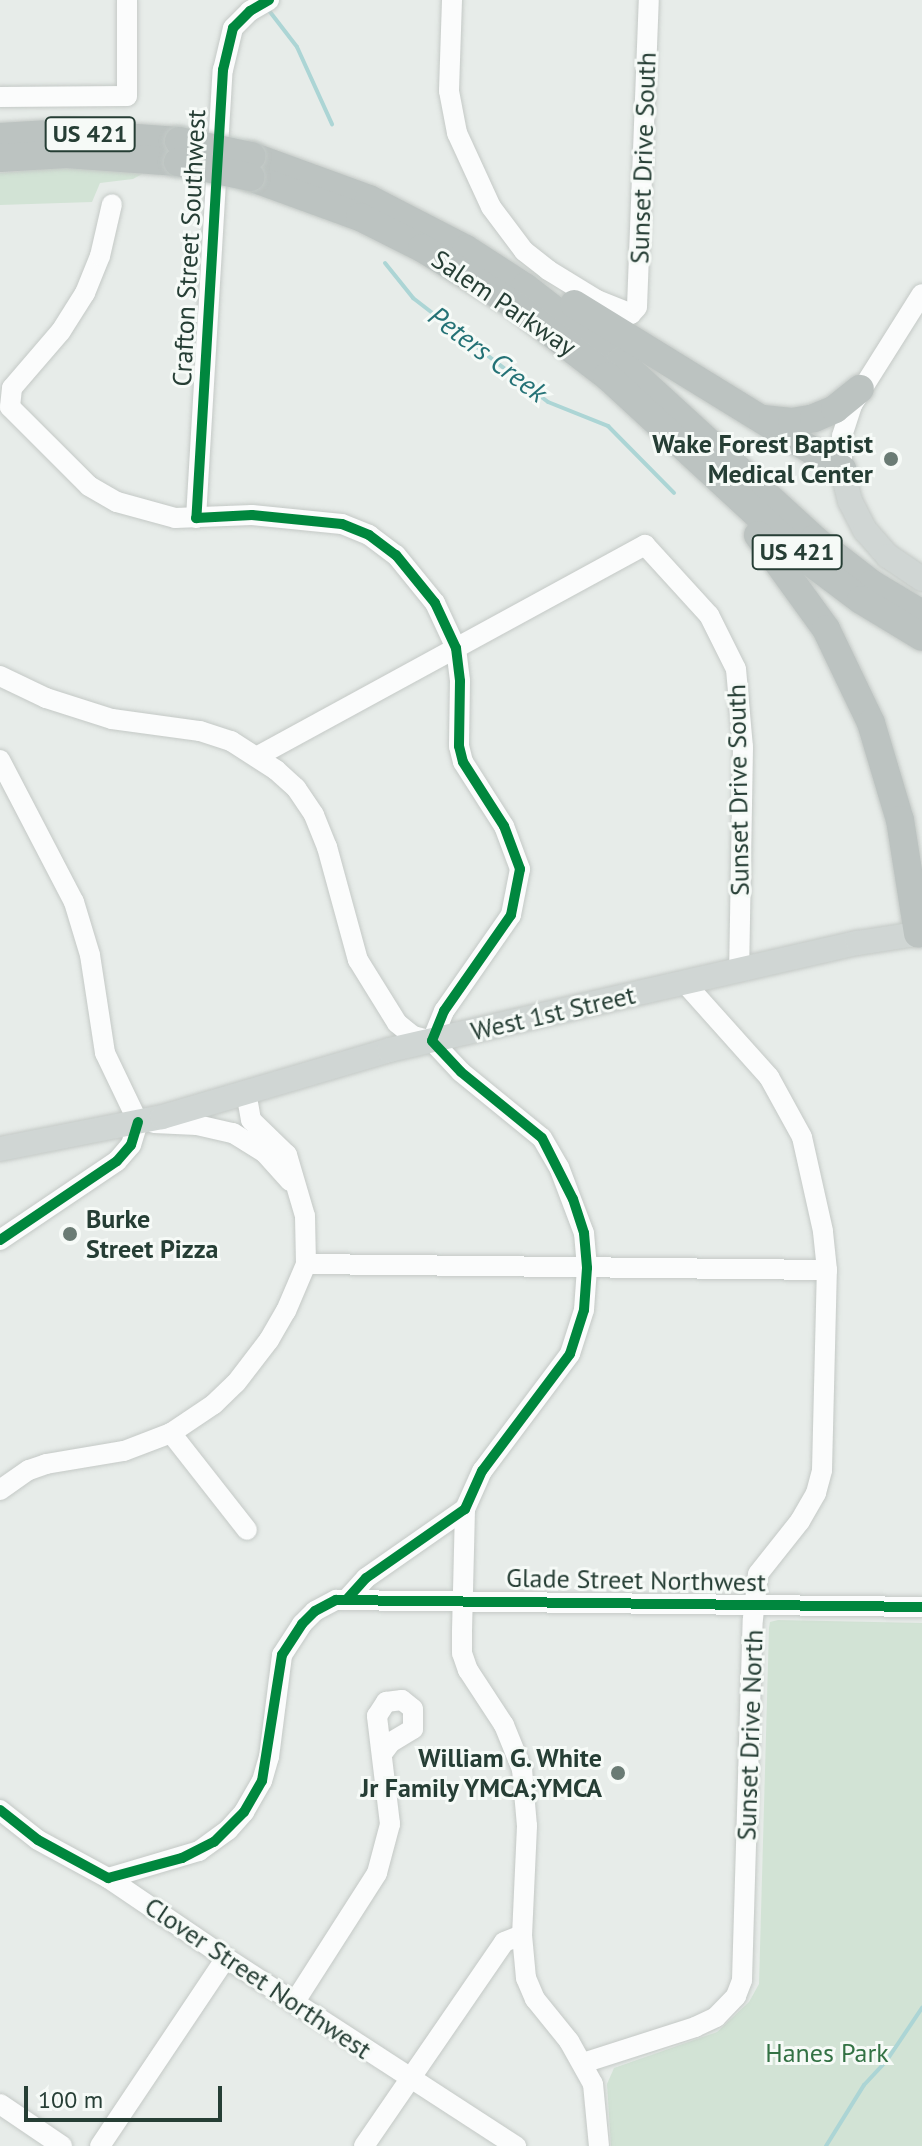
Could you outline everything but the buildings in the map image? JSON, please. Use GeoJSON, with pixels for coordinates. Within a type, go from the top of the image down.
{"type":"FeatureCollection","features":[{"type":"Feature","properties":{"kind":"highway","name":"Salem Parkway"},"geometry":{"type":"LineString","coordinates":[[0,137],[66,133],[178,152],[336,184],[402,215],[495,267],[582,329],[814,539],[872,584],[922,614]]}},
{"type":"Feature","properties":{"kind":"highway","name":"Salem Parkway"},"geometry":{"type":"LineString","coordinates":[[0,158],[178,152]]}},
{"type":"Feature","properties":{"kind":"highway","name":"Salem Parkway"},"geometry":{"type":"LineString","coordinates":[[250,167],[360,217],[484,284],[569,345],[829,578],[922,637]]}},
{"type":"Feature","properties":{"kind":"highway"},"geometry":{"type":"LineString","coordinates":[[402,215],[434,219],[461,234],[842,469]]}},
{"type":"Feature","properties":{"kind":"highway"},"geometry":{"type":"LineString","coordinates":[[757,417],[780,422],[814,418],[835,409],[860,389]]}},
{"type":"Feature","properties":{"kind":"highway"},"geometry":{"type":"LineString","coordinates":[[687,449],[696,472],[751,527],[786,569],[826,629],[858,691],[892,787],[920,934]]}},
{"type":"Feature","properties":{"kind":"main road"},"geometry":{"type":"LineString","coordinates":[[842,469],[850,501],[865,530],[888,556],[922,579]]}},
{"type":"Feature","properties":{"kind":"main road","name":"West 1st Street"},"geometry":{"type":"LineString","coordinates":[[0,1149],[138,1122],[432,1041],[858,943],[920,934]]}},
{"type":"Feature","properties":{"kind":"street"},"geometry":{"type":"LineString","coordinates":[[0,97],[127,96],[127,0]]}},
{"type":"Feature","properties":{"kind":"street","name":"Crafton Street Southwest"},"geometry":{"type":"LineString","coordinates":[[196,518],[221,83],[227,41],[233,28],[250,11],[269,0]]}},
{"type":"Feature","properties":{"kind":"street","name":"Sunset Drive South"},"geometry":{"type":"LineString","coordinates":[[452,0],[449,91],[457,133],[491,207],[524,251],[548,270],[597,300],[631,314],[637,307],[649,0]]}},
{"type":"Feature","properties":{"kind":"street"},"geometry":{"type":"LineString","coordinates":[[112,204],[100,256],[85,293],[61,331],[12,388],[5,408],[89,486],[117,502],[154,515],[196,518],[303,517],[342,524],[369,535],[411,571],[435,603],[456,648],[460,681],[459,746],[463,762],[504,826],[520,869],[511,915],[444,1011],[432,1041]]}},
{"type":"Feature","properties":{"kind":"street"},"geometry":{"type":"LineString","coordinates":[[842,469],[842,436],[860,389],[922,294]]}},
{"type":"Feature","properties":{"kind":"street","name":"Sunset Drive South"},"geometry":{"type":"LineString","coordinates":[[456,648],[645,545],[709,615],[736,669],[743,747],[739,971]]}},
{"type":"Feature","properties":{"kind":"street"},"geometry":{"type":"LineString","coordinates":[[258,756],[456,648]]}},
{"type":"Feature","properties":{"kind":"street"},"geometry":{"type":"LineString","coordinates":[[0,676],[75,709],[112,719],[200,731],[231,741],[258,756],[296,788],[314,815],[327,847],[358,960],[385,1006],[404,1031],[432,1041],[461,1072],[542,1138],[573,1199],[584,1233],[587,1268],[584,1310],[570,1354],[482,1471],[465,1509],[463,1599],[465,1662],[504,1725],[522,1769],[527,1826],[522,1935],[526,1978],[535,1999],[583,2063],[597,2107],[599,2146]]}},
{"type":"Feature","properties":{"kind":"street"},"geometry":{"type":"LineString","coordinates":[[0,760],[74,902],[90,955],[105,1053],[138,1122],[131,1145],[117,1161],[0,1240]]}},
{"type":"Feature","properties":{"kind":"street","name":"Sunset Drive North"},"geometry":{"type":"LineString","coordinates":[[583,2063],[695,2027],[716,2017],[736,1996],[742,1980],[754,1603],[758,1574],[800,1521],[816,1493],[822,1470],[827,1270],[823,1231],[802,1137],[769,1077],[685,983]]}},
{"type":"Feature","properties":{"kind":"street"},"geometry":{"type":"LineString","coordinates":[[0,1490],[29,1470],[46,1464],[124,1451],[171,1433],[214,1404],[252,1365],[286,1311],[306,1264],[305,1216],[287,1155],[251,1120],[246,1092]]}},
{"type":"Feature","properties":{"kind":"street"},"geometry":{"type":"LineString","coordinates":[[138,1122],[197,1125],[233,1133],[264,1152],[297,1189]]}},
{"type":"Feature","properties":{"kind":"street"},"geometry":{"type":"LineString","coordinates":[[306,1264],[827,1270]]}},
{"type":"Feature","properties":{"kind":"street"},"geometry":{"type":"LineString","coordinates":[[171,1433],[247,1530]]}},
{"type":"Feature","properties":{"kind":"street","name":"Glade Street Northwest"},"geometry":{"type":"LineString","coordinates":[[348,1598],[366,1578],[465,1509]]}},
{"type":"Feature","properties":{"kind":"street","name":"Glade Street Northwest"},"geometry":{"type":"LineString","coordinates":[[108,1878],[199,1851],[228,1830],[244,1812],[262,1781],[269,1757],[282,1655],[291,1639],[315,1611],[348,1598],[922,1607]]}},
{"type":"Feature","properties":{"kind":"street"},"geometry":{"type":"LineString","coordinates":[[294,2003],[377,1873],[390,1824],[382,1754]]}},
{"type":"Feature","properties":{"kind":"street","name":"Clover Street Northwest"},"geometry":{"type":"LineString","coordinates":[[0,1810],[38,1840],[108,1878],[516,2146]]}},
{"type":"Feature","properties":{"kind":"street"},"geometry":{"type":"LineString","coordinates":[[364,2146],[504,1942],[522,1935]]}},
{"type":"Feature","properties":{"kind":"street"},"geometry":{"type":"LineString","coordinates":[[100,2146],[226,1958]]}},
{"type":"Feature","properties":{"kind":"street"},"geometry":{"type":"LineString","coordinates":[[0,2104],[62,2146]]}},
{"type":"Feature","properties":{"kind":"green space"},"geometry":{"type":"Polygon","coordinates":[[[54,168],[114,169],[142,174],[133,179],[100,183],[92,202],[0,205],[0,173],[54,168]]]}},
{"type":"Feature","properties":{"kind":"green space","name":"Hanes Park"},"geometry":{"type":"Polygon","coordinates":[[[770,1622],[922,1623],[922,2146],[611,2146],[607,2084],[614,2068],[717,2032],[749,2002],[759,1984],[769,1628],[770,1622]]]}},
{"type":"Feature","properties":{"kind":"waterway","name":"Peters Creek"},"geometry":{"type":"LineString","coordinates":[[267,8],[297,47],[332,124]]}},
{"type":"Feature","properties":{"kind":"waterway","name":"Peters Creek"},"geometry":{"type":"LineString","coordinates":[[385,263],[413,298],[548,402],[608,426],[674,493]]}},
{"type":"Feature","properties":{"kind":"waterway","name":"Peters Creek"},"geometry":{"type":"LineString","coordinates":[[826,2146],[864,2085],[887,2060],[922,2008]]}},
{"type":"Feature","properties":{"kind":"cycle path"},"geometry":{"type":"LineString","coordinates":[[269,0],[250,11],[233,28],[223,70],[196,518],[252,515],[342,524],[369,535],[396,555],[435,603],[456,648],[460,681],[459,746],[463,762],[504,826],[520,869],[511,915],[444,1011],[432,1041],[461,1072],[542,1138],[573,1199],[584,1233],[587,1268],[584,1310],[570,1354],[482,1471],[465,1509],[366,1578],[348,1598]]}},
{"type":"Feature","properties":{"kind":"cycle path"},"geometry":{"type":"LineString","coordinates":[[0,1240],[117,1161],[131,1145],[138,1122]]}},
{"type":"Feature","properties":{"kind":"cycle path"},"geometry":{"type":"LineString","coordinates":[[0,1810],[38,1840],[108,1878],[182,1858],[214,1842],[244,1812],[262,1781],[282,1655],[302,1624],[315,1611],[336,1600],[922,1607]]}},
{"type":"Feature","properties":{"kind":"place","name":"Wake Forest Baptist Medical Center"},"geometry":{"type":"Point","coordinates":[891,459]}},
{"type":"Feature","properties":{"kind":"place","name":"Burke Street Pizza"},"geometry":{"type":"Point","coordinates":[70,1234]}},
{"type":"Feature","properties":{"kind":"place","name":"William G. White Jr Family YMCA;YMCA"},"geometry":{"type":"Point","coordinates":[618,1773]}}]}
